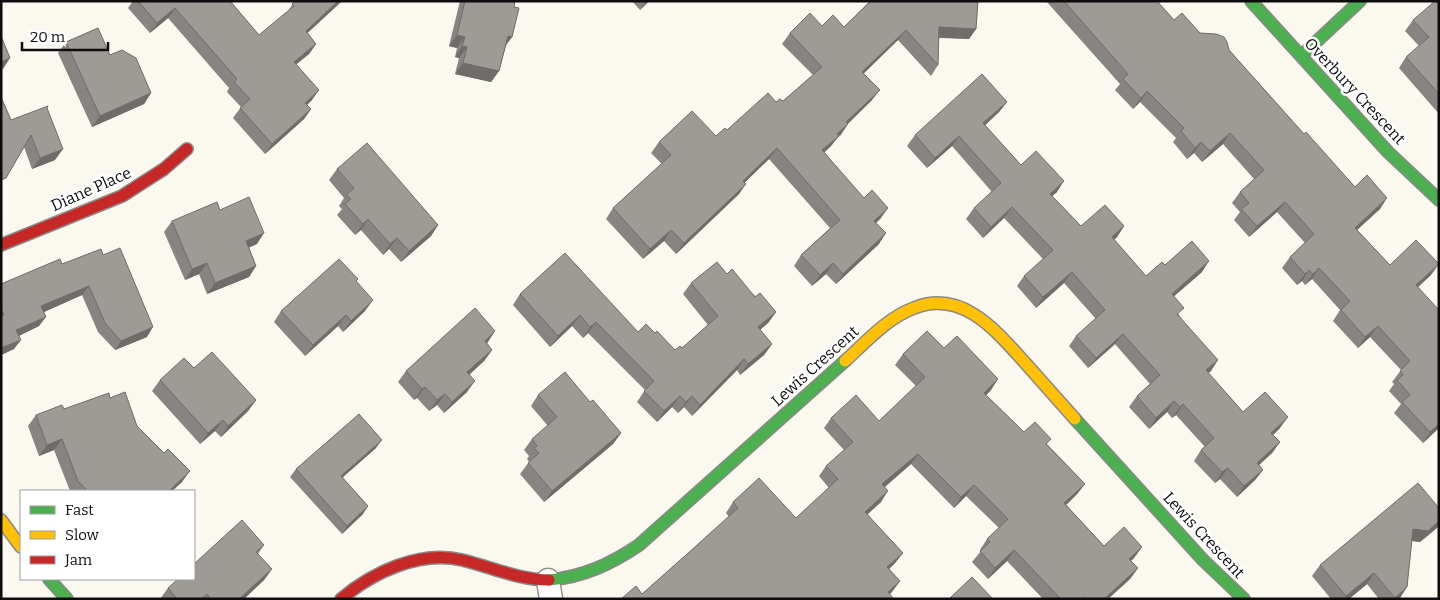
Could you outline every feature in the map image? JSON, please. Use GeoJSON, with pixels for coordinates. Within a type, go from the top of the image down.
{"type":"FeatureCollection","features":[{"type":"Feature","properties":{"kind":"street","name":"Overbury Crescent"},"geometry":{"type":"LineString","coordinates":[[1251,1],[1388,152],[1439,200]]}},
{"type":"Feature","properties":{"kind":"street"},"geometry":{"type":"LineString","coordinates":[[1301,56],[1360,1]]}},
{"type":"Feature","properties":{"kind":"street","name":"Diane Place"},"geometry":{"type":"LineString","coordinates":[[1,245],[122,196],[158,173],[187,149]]}},
{"type":"Feature","properties":{"kind":"street","name":"Lewis Crescent"},"geometry":{"type":"LineString","coordinates":[[341,599],[371,576],[394,567],[447,558],[526,577],[550,590],[568,578],[585,574],[610,564],[631,552],[884,326],[900,314],[920,304],[942,303],[961,307],[976,314],[992,326],[1203,560],[1244,599]]}},
{"type":"Feature","properties":{"kind":"street"},"geometry":{"type":"LineString","coordinates":[[1,520],[20,547]]}},
{"type":"Feature","properties":{"kind":"street"},"geometry":{"type":"LineString","coordinates":[[50,580],[67,599]]}},
{"type":"Feature","properties":{"kind":"building"},"geometry":{"type":"Polygon","coordinates":[[[138,1],[230,1],[259,35],[294,6],[292,4],[295,1],[338,1],[306,31],[316,44],[294,62],[319,90],[305,103],[311,109],[272,144],[240,108],[250,99],[234,82],[237,79],[175,8],[157,23],[138,1]]]}},
{"type":"Feature","properties":{"kind":"building"},"geometry":{"type":"Polygon","coordinates":[[[465,1],[515,1],[514,7],[519,8],[512,37],[508,36],[499,71],[463,63],[467,47],[462,46],[465,37],[457,35],[465,1]]]}},
{"type":"Feature","properties":{"kind":"building"},"geometry":{"type":"Polygon","coordinates":[[[871,1],[978,1],[976,29],[939,27],[938,65],[906,30],[862,72],[880,90],[846,122],[848,124],[837,134],[839,136],[822,150],[864,198],[872,190],[888,208],[874,221],[886,233],[843,274],[833,263],[820,275],[801,255],[840,220],[777,148],[743,181],[746,184],[684,243],[671,230],[650,249],[613,208],[671,155],[659,142],[692,111],[716,136],[725,128],[727,130],[768,93],[776,102],[780,99],[783,101],[822,67],[790,33],[810,13],[822,26],[833,15],[844,27],[871,1]]]}},
{"type":"Feature","properties":{"kind":"building"},"geometry":{"type":"Polygon","coordinates":[[[1064,1],[1157,1],[1174,20],[1182,13],[1200,33],[1216,34],[1224,37],[1229,50],[1304,134],[1306,132],[1355,187],[1367,175],[1387,198],[1355,228],[1390,265],[1416,240],[1439,264],[1416,285],[1439,310],[1439,424],[1430,432],[1402,402],[1410,395],[1397,380],[1403,375],[1400,371],[1410,361],[1378,326],[1365,337],[1341,310],[1350,301],[1319,268],[1313,274],[1309,270],[1305,274],[1290,257],[1314,234],[1285,202],[1257,226],[1241,209],[1249,203],[1240,192],[1264,170],[1230,133],[1210,151],[1201,142],[1195,148],[1181,131],[1184,128],[1147,91],[1141,98],[1123,79],[1128,74],[1064,1]]]}},
{"type":"Feature","properties":{"kind":"building"},"geometry":{"type":"Polygon","coordinates":[[[1435,1],[1439,1],[1439,94],[1406,57],[1429,37],[1413,20],[1435,1]]]}},
{"type":"Feature","properties":{"kind":"building"},"geometry":{"type":"Polygon","coordinates":[[[98,28],[110,55],[122,50],[136,58],[151,93],[100,116],[66,42],[98,28]]]}},
{"type":"Feature","properties":{"kind":"building"},"geometry":{"type":"Polygon","coordinates":[[[1,36],[10,58],[1,62],[1,36]]]}},
{"type":"Feature","properties":{"kind":"building"},"geometry":{"type":"Polygon","coordinates":[[[982,74],[1007,102],[983,123],[1021,165],[1036,151],[1064,181],[1050,194],[1081,226],[1105,205],[1124,226],[1112,237],[1146,276],[1162,262],[1165,265],[1192,241],[1209,261],[1172,294],[1184,308],[1177,314],[1218,360],[1206,370],[1243,412],[1265,392],[1288,417],[1271,433],[1280,442],[1257,463],[1263,470],[1244,486],[1228,468],[1222,472],[1201,450],[1214,438],[1183,404],[1180,407],[1174,401],[1156,418],[1137,396],[1160,375],[1123,334],[1096,358],[1076,336],[1105,310],[1072,272],[1043,297],[1024,276],[1053,250],[1012,207],[991,227],[974,208],[1001,183],[959,136],[935,158],[915,135],[982,74]]]}},
{"type":"Feature","properties":{"kind":"building"},"geometry":{"type":"Polygon","coordinates":[[[1,97],[11,120],[48,106],[47,108],[63,149],[40,158],[31,135],[6,178],[1,180],[1,97]]]}},
{"type":"Feature","properties":{"kind":"building"},"geometry":{"type":"Polygon","coordinates":[[[367,143],[438,225],[409,251],[397,238],[390,244],[368,219],[363,224],[345,204],[351,199],[346,195],[354,188],[337,169],[367,143]]]}},
{"type":"Feature","properties":{"kind":"building"},"geometry":{"type":"Polygon","coordinates":[[[249,197],[264,233],[246,241],[256,266],[215,283],[207,263],[192,269],[172,221],[217,202],[220,210],[249,197]]]}},
{"type":"Feature","properties":{"kind":"building"},"geometry":{"type":"Polygon","coordinates":[[[120,248],[153,327],[121,341],[105,323],[89,286],[41,306],[46,317],[16,330],[21,340],[1,348],[1,316],[4,315],[1,309],[1,284],[60,259],[62,264],[101,249],[103,255],[120,248]]]}},
{"type":"Feature","properties":{"kind":"building"},"geometry":{"type":"Polygon","coordinates":[[[565,253],[638,332],[646,324],[655,333],[657,331],[675,350],[680,346],[682,348],[718,316],[691,283],[717,262],[727,274],[732,269],[755,297],[760,293],[776,312],[758,327],[772,344],[748,364],[744,359],[700,405],[692,396],[686,402],[680,396],[664,411],[644,391],[654,381],[596,322],[590,327],[580,315],[558,336],[520,294],[565,253]]]}},
{"type":"Feature","properties":{"kind":"building"},"geometry":{"type":"Polygon","coordinates":[[[339,259],[358,279],[356,281],[373,300],[351,321],[346,315],[313,345],[281,311],[339,259]]]}},
{"type":"Feature","properties":{"kind":"building"},"geometry":{"type":"Polygon","coordinates":[[[475,308],[495,331],[485,341],[492,350],[467,372],[475,381],[452,402],[445,394],[437,400],[425,387],[422,389],[406,371],[475,308]]]}},
{"type":"Feature","properties":{"kind":"building"},"geometry":{"type":"Polygon","coordinates":[[[927,331],[944,348],[957,336],[998,379],[984,393],[1024,432],[1035,422],[1051,439],[1046,444],[1085,484],[1064,503],[1104,546],[1124,527],[1142,547],[1129,559],[1138,568],[1104,599],[1085,599],[1083,597],[1082,599],[1061,599],[1014,550],[995,568],[980,551],[990,542],[987,539],[1008,519],[974,485],[961,497],[918,454],[882,484],[888,491],[865,512],[903,553],[887,567],[900,581],[888,592],[894,599],[621,599],[636,586],[642,594],[738,508],[733,502],[759,478],[796,518],[838,479],[826,466],[853,442],[831,418],[856,395],[879,421],[925,377],[903,354],[927,331]]]}},
{"type":"Feature","properties":{"kind":"building"},"geometry":{"type":"Polygon","coordinates":[[[212,352],[256,400],[228,426],[223,420],[208,433],[160,380],[184,358],[194,368],[212,352]]]}},
{"type":"Feature","properties":{"kind":"building"},"geometry":{"type":"Polygon","coordinates":[[[565,372],[590,402],[593,400],[621,433],[552,491],[528,463],[539,453],[534,448],[537,446],[532,439],[557,417],[538,395],[565,372]]]}},
{"type":"Feature","properties":{"kind":"building"},"geometry":{"type":"Polygon","coordinates":[[[125,392],[137,426],[164,453],[168,449],[190,471],[170,490],[87,490],[78,481],[62,439],[47,445],[36,415],[62,405],[64,409],[109,393],[110,398],[125,392]]]}},
{"type":"Feature","properties":{"kind":"building"},"geometry":{"type":"Polygon","coordinates":[[[359,414],[382,440],[341,476],[368,506],[347,526],[296,469],[359,414]]]}},
{"type":"Feature","properties":{"kind":"building"},"geometry":{"type":"Polygon","coordinates":[[[1418,483],[1439,508],[1439,521],[1428,531],[1413,529],[1407,587],[1395,598],[1374,573],[1346,596],[1320,565],[1418,483]]]}},
{"type":"Feature","properties":{"kind":"building"},"geometry":{"type":"Polygon","coordinates":[[[242,520],[264,545],[256,552],[272,569],[239,599],[211,599],[207,594],[201,599],[177,599],[168,588],[177,580],[195,580],[195,563],[242,520]]]}},
{"type":"Feature","properties":{"kind":"building"},"geometry":{"type":"Polygon","coordinates":[[[972,577],[993,599],[950,599],[950,598],[972,577]]]}},
{"type":"Feature","properties":{"kind":"traffic: fast"},"geometry":{"type":"LineString","coordinates":[[1251,1],[1388,152],[1439,200]]}},
{"type":"Feature","properties":{"kind":"traffic: fast"},"geometry":{"type":"LineString","coordinates":[[1301,56],[1360,1]]}},
{"type":"Feature","properties":{"kind":"traffic: fast"},"geometry":{"type":"LineString","coordinates":[[549,580],[585,573],[618,558],[639,545],[845,361]]}},
{"type":"Feature","properties":{"kind":"traffic: fast"},"geometry":{"type":"LineString","coordinates":[[1075,419],[1203,560],[1244,599]]}},
{"type":"Feature","properties":{"kind":"traffic: fast"},"geometry":{"type":"LineString","coordinates":[[50,580],[67,599]]}},
{"type":"Feature","properties":{"kind":"traffic: slow"},"geometry":{"type":"LineString","coordinates":[[845,361],[877,331],[904,312],[932,303],[948,304],[964,309],[978,317],[991,328],[1075,419]]}},
{"type":"Feature","properties":{"kind":"traffic: slow"},"geometry":{"type":"LineString","coordinates":[[1,520],[20,546]]}},
{"type":"Feature","properties":{"kind":"traffic: jam"},"geometry":{"type":"LineString","coordinates":[[1,245],[122,196],[164,169],[187,149]]}},
{"type":"Feature","properties":{"kind":"traffic: jam"},"geometry":{"type":"LineString","coordinates":[[341,599],[382,572],[414,561],[430,558],[462,560],[516,576],[549,580]]}}]}
